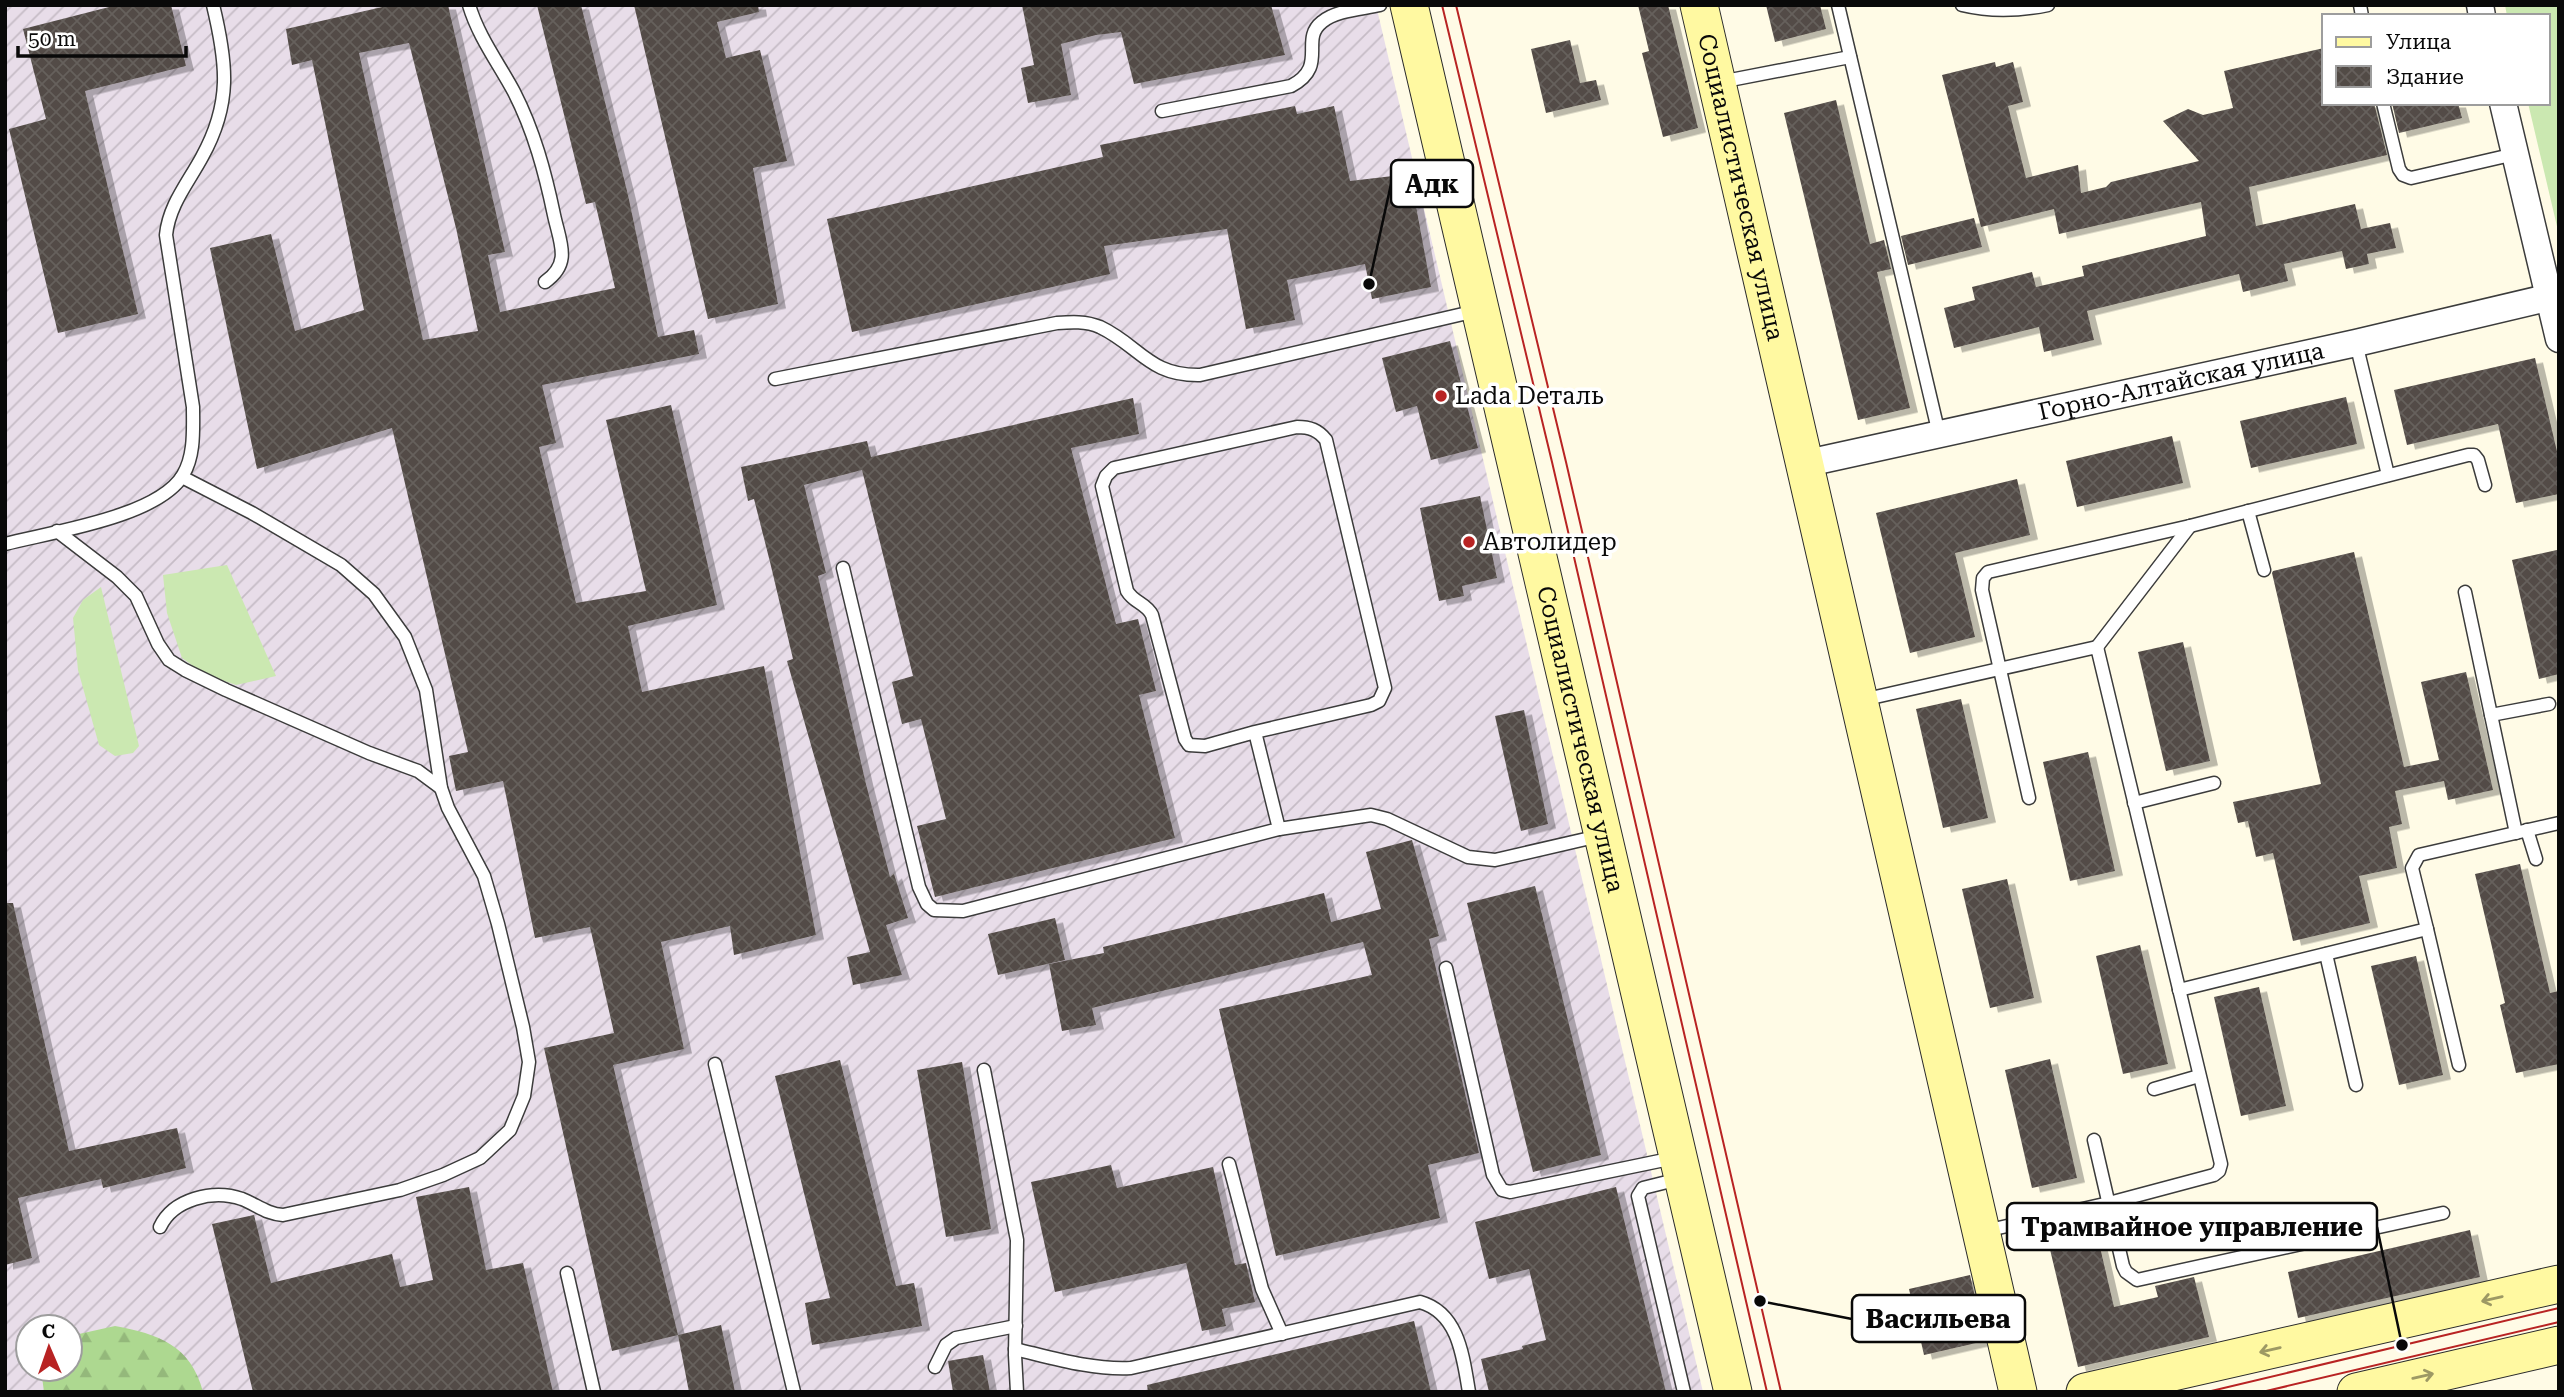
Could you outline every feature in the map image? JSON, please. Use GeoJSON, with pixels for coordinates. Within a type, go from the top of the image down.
{"type":"FeatureCollection","features":[{"type":"Feature","properties":{"kind":"main road","name":"Социалистическая улица"},"geometry":{"type":"LineString","coordinates":[[1409,5],[1732,1392]]}},
{"type":"Feature","properties":{"kind":"main road","name":"Социалистическая улица"},"geometry":{"type":"LineString","coordinates":[[1699,5],[2018,1392]]}},
{"type":"Feature","properties":{"kind":"main road"},"geometry":{"type":"LineString","coordinates":[[2085,1392],[2559,1284]]}},
{"type":"Feature","properties":{"kind":"main road"},"geometry":{"type":"LineString","coordinates":[[2356,1392],[2559,1345]]}},
{"type":"Feature","properties":{"kind":"street"},"geometry":{"type":"LineString","coordinates":[[2503,105],[2554,296],[2559,339]]}},
{"type":"Feature","properties":{"kind":"street","name":"Горно-Алтайская улица"},"geometry":{"type":"LineString","coordinates":[[1803,464],[2554,296]]}},
{"type":"Feature","properties":{"kind":"lane"},"geometry":{"type":"LineString","coordinates":[[5,544],[130,512],[159,498],[182,477],[190,461],[193,407],[166,235],[168,219],[203,157],[221,109],[225,83],[224,49],[213,5]]}},
{"type":"Feature","properties":{"kind":"lane"},"geometry":{"type":"LineString","coordinates":[[469,5],[530,126],[545,171],[562,251],[562,265],[557,274],[545,282]]}},
{"type":"Feature","properties":{"kind":"lane"},"geometry":{"type":"LineString","coordinates":[[1162,111],[1291,86],[1307,75],[1311,67],[1316,29],[1323,21],[1380,5]]}},
{"type":"Feature","properties":{"kind":"lane"},"geometry":{"type":"LineString","coordinates":[[1838,5],[1939,434]]}},
{"type":"Feature","properties":{"kind":"lane"},"geometry":{"type":"LineString","coordinates":[[1962,5],[1981,9],[2020,10],[2048,5]]}},
{"type":"Feature","properties":{"kind":"lane"},"geometry":{"type":"LineString","coordinates":[[1716,82],[1850,57]]}},
{"type":"Feature","properties":{"kind":"lane"},"geometry":{"type":"LineString","coordinates":[[2383,105],[2399,169],[2403,175],[2412,178],[2515,154]]}},
{"type":"Feature","properties":{"kind":"lane"},"geometry":{"type":"LineString","coordinates":[[775,379],[1077,321],[1099,327],[1165,371],[1200,375],[1480,310]]}},
{"type":"Feature","properties":{"kind":"lane"},"geometry":{"type":"LineString","coordinates":[[2356,342],[2388,475]]}},
{"type":"Feature","properties":{"kind":"lane"},"geometry":{"type":"LineString","coordinates":[[1297,426],[1312,428],[1326,440],[1385,688],[1379,701],[1371,705],[1255,732],[1205,747],[1189,745],[1185,739],[1152,615],[1148,608],[1131,599],[1127,591],[1102,486],[1114,468],[1297,426]]}},
{"type":"Feature","properties":{"kind":"lane"},"geometry":{"type":"LineString","coordinates":[[2029,798],[1982,590],[1983,578],[1988,572],[2190,526],[2474,455],[2486,485]]}},
{"type":"Feature","properties":{"kind":"lane"},"geometry":{"type":"LineString","coordinates":[[160,1227],[166,1214],[201,1196],[243,1199],[271,1214],[284,1215],[400,1189],[443,1175],[480,1158],[510,1130],[524,1096],[529,1062],[510,968],[484,876],[459,831],[441,789],[426,690],[405,637],[374,594],[341,565],[252,513],[182,477]]}},
{"type":"Feature","properties":{"kind":"lane"},"geometry":{"type":"LineString","coordinates":[[2248,511],[2264,570]]}},
{"type":"Feature","properties":{"kind":"lane"},"geometry":{"type":"LineString","coordinates":[[1860,701],[2097,647],[2190,526]]}},
{"type":"Feature","properties":{"kind":"lane"},"geometry":{"type":"LineString","coordinates":[[57,531],[117,577],[136,596],[158,644],[169,660],[226,690],[369,753],[418,771],[441,789]]}},
{"type":"Feature","properties":{"kind":"lane"},"geometry":{"type":"LineString","coordinates":[[843,568],[919,887],[927,904],[934,910],[963,911],[1279,829],[1371,815],[1387,819],[1468,858],[1480,860],[1495,860],[1603,836]]}},
{"type":"Feature","properties":{"kind":"lane"},"geometry":{"type":"LineString","coordinates":[[2465,592],[2491,715],[2522,832],[2536,859]]}},
{"type":"Feature","properties":{"kind":"lane"},"geometry":{"type":"LineString","coordinates":[[1982,1232],[2109,1203],[2214,1175],[2221,1164],[2097,647]]}},
{"type":"Feature","properties":{"kind":"lane"},"geometry":{"type":"LineString","coordinates":[[2491,715],[2549,704]]}},
{"type":"Feature","properties":{"kind":"lane"},"geometry":{"type":"LineString","coordinates":[[1255,732],[1279,829]]}},
{"type":"Feature","properties":{"kind":"lane"},"geometry":{"type":"LineString","coordinates":[[2134,803],[2214,783]]}},
{"type":"Feature","properties":{"kind":"lane"},"geometry":{"type":"LineString","coordinates":[[2459,1065],[2412,868],[2419,855],[2559,823]]}},
{"type":"Feature","properties":{"kind":"lane"},"geometry":{"type":"LineString","coordinates":[[2179,990],[2427,929]]}},
{"type":"Feature","properties":{"kind":"lane"},"geometry":{"type":"LineString","coordinates":[[2326,954],[2356,1085]]}},
{"type":"Feature","properties":{"kind":"lane"},"geometry":{"type":"LineString","coordinates":[[1446,968],[1493,1175],[1502,1190],[1510,1192],[1680,1168]]}},
{"type":"Feature","properties":{"kind":"lane"},"geometry":{"type":"LineString","coordinates":[[715,1064],[794,1392]]}},
{"type":"Feature","properties":{"kind":"lane"},"geometry":{"type":"LineString","coordinates":[[984,1070],[1017,1240],[1017,1392]]}},
{"type":"Feature","properties":{"kind":"lane"},"geometry":{"type":"LineString","coordinates":[[2154,1090],[2199,1076]]}},
{"type":"Feature","properties":{"kind":"lane"},"geometry":{"type":"LineString","coordinates":[[2094,1140],[2123,1266],[2126,1272],[2137,1280],[2443,1213]]}},
{"type":"Feature","properties":{"kind":"lane"},"geometry":{"type":"LineString","coordinates":[[1229,1164],[1262,1289],[1282,1334]]}},
{"type":"Feature","properties":{"kind":"lane"},"geometry":{"type":"LineString","coordinates":[[1680,1168],[1643,1188],[1638,1196],[1684,1392]]}},
{"type":"Feature","properties":{"kind":"lane"},"geometry":{"type":"LineString","coordinates":[[567,1273],[594,1392]]}},
{"type":"Feature","properties":{"kind":"lane"},"geometry":{"type":"LineString","coordinates":[[1015,1349],[1078,1364],[1121,1368],[1419,1302],[1433,1306],[1443,1314],[1456,1336],[1469,1392]]}},
{"type":"Feature","properties":{"kind":"lane"},"geometry":{"type":"LineString","coordinates":[[935,1367],[946,1345],[956,1338],[1016,1326]]}},
{"type":"Feature","properties":{"kind":"shaded area"},"geometry":{"type":"Polygon","coordinates":[[[5,5],[1376,5],[1703,1392],[5,1392],[5,5]]]}},
{"type":"Feature","properties":{"kind":"green space"},"geometry":{"type":"Polygon","coordinates":[[[2505,5],[2559,5],[2559,235],[2528,105],[2550,105],[2550,14],[2507,14],[2505,5]]]}},
{"type":"Feature","properties":{"kind":"green space"},"geometry":{"type":"Polygon","coordinates":[[[227,565],[276,676],[236,685],[204,674],[182,658],[167,613],[163,575],[227,565]]]}},
{"type":"Feature","properties":{"kind":"green space"},"geometry":{"type":"Polygon","coordinates":[[[101,587],[139,746],[133,753],[115,756],[99,745],[78,670],[73,618],[83,600],[101,587]]]}},
{"type":"Feature","properties":{"kind":"green space"},"geometry":{"type":"Polygon","coordinates":[[[115,1326],[159,1338],[171,1344],[190,1363],[203,1392],[44,1392],[43,1383],[84,1383],[84,1333],[115,1326]]]}},
{"type":"Feature","properties":{"kind":"building"},"geometry":{"type":"Polygon","coordinates":[[[117,5],[171,5],[186,66],[85,91],[138,314],[58,333],[9,129],[46,119],[23,29],[117,5]]]}},
{"type":"Feature","properties":{"kind":"building"},"geometry":{"type":"Polygon","coordinates":[[[391,5],[448,5],[505,252],[488,255],[500,312],[615,288],[595,202],[586,204],[537,5],[581,5],[628,195],[658,337],[694,330],[699,354],[542,385],[556,443],[539,447],[576,603],[646,591],[606,420],[671,405],[717,605],[628,626],[642,692],[764,666],[816,935],[734,955],[730,926],[661,942],[684,1049],[613,1065],[678,1335],[612,1351],[544,1048],[614,1033],[590,927],[535,938],[503,781],[456,791],[449,756],[468,752],[392,428],[257,469],[210,248],[271,234],[295,331],[364,310],[312,60],[292,65],[286,29],[391,5]],[[409,43],[359,53],[423,340],[478,331],[456,228],[409,43]]]}},
{"type":"Feature","properties":{"kind":"building"},"geometry":{"type":"Polygon","coordinates":[[[634,5],[758,5],[759,12],[717,22],[726,58],[760,50],[787,161],[753,168],[778,304],[708,319],[634,5]]]}},
{"type":"Feature","properties":{"kind":"building"},"geometry":{"type":"Polygon","coordinates":[[[1022,5],[1271,5],[1285,55],[1134,84],[1121,32],[1096,35],[1061,44],[1071,95],[1028,103],[1021,68],[1034,65],[1022,5]]]}},
{"type":"Feature","properties":{"kind":"building"},"geometry":{"type":"Polygon","coordinates":[[[1638,5],[1668,5],[1698,128],[1663,137],[1642,53],[1649,51],[1638,5]]]}},
{"type":"Feature","properties":{"kind":"building"},"geometry":{"type":"Polygon","coordinates":[[[1766,5],[1820,5],[1826,29],[1775,42],[1766,5]]]}},
{"type":"Feature","properties":{"kind":"building"},"geometry":{"type":"Polygon","coordinates":[[[1570,40],[1580,83],[1596,80],[1601,100],[1546,113],[1531,49],[1570,40]]]}},
{"type":"Feature","properties":{"kind":"building"},"geometry":{"type":"Polygon","coordinates":[[[2322,48],[2322,105],[2374,105],[2387,155],[2249,187],[2256,226],[2355,204],[2361,229],[2390,223],[2396,248],[2367,254],[2369,264],[2346,269],[2342,251],[2284,264],[2288,281],[2243,292],[2239,274],[2087,311],[2094,340],[2044,352],[2039,327],[1954,348],[1944,308],[1975,300],[1972,287],[2032,272],[2036,287],[2084,276],[2082,266],[2206,236],[2201,202],[2059,234],[2054,209],[1981,227],[1942,75],[1995,62],[1996,67],[2013,62],[2023,102],[2008,106],[2026,178],[2078,165],[2081,193],[2106,187],[2111,182],[2199,161],[2163,121],[2188,109],[2203,115],[2233,108],[2224,71],[2322,48]]]}},
{"type":"Feature","properties":{"kind":"building"},"geometry":{"type":"Polygon","coordinates":[[[1836,100],[1870,244],[1884,240],[1891,269],[1877,272],[1910,408],[1858,420],[1784,113],[1836,100]]]}},
{"type":"Feature","properties":{"kind":"building"},"geometry":{"type":"Polygon","coordinates":[[[2392,105],[2459,105],[2462,118],[2399,133],[2392,105]]]}},
{"type":"Feature","properties":{"kind":"building"},"geometry":{"type":"Polygon","coordinates":[[[1295,106],[1297,114],[1334,106],[1350,181],[1410,174],[1431,287],[1372,299],[1365,264],[1287,280],[1295,320],[1246,329],[1227,229],[1104,246],[1110,274],[852,332],[827,219],[1103,157],[1100,145],[1295,106]]]}},
{"type":"Feature","properties":{"kind":"building"},"geometry":{"type":"Polygon","coordinates":[[[1974,218],[1982,247],[1908,265],[1901,236],[1974,218]]]}},
{"type":"Feature","properties":{"kind":"building"},"geometry":{"type":"Polygon","coordinates":[[[1450,341],[1478,448],[1431,460],[1417,406],[1396,412],[1382,358],[1450,341]]]}},
{"type":"Feature","properties":{"kind":"building"},"geometry":{"type":"Polygon","coordinates":[[[2535,358],[2559,460],[2559,494],[2516,503],[2498,424],[2407,445],[2394,390],[2535,358]]]}},
{"type":"Feature","properties":{"kind":"building"},"geometry":{"type":"Polygon","coordinates":[[[2346,397],[2357,444],[2251,468],[2240,421],[2346,397]]]}},
{"type":"Feature","properties":{"kind":"building"},"geometry":{"type":"Polygon","coordinates":[[[1133,398],[1139,434],[1071,448],[1116,624],[1138,619],[1156,691],[1139,695],[1175,838],[935,897],[917,826],[946,819],[921,719],[902,724],[892,682],[913,676],[862,470],[804,485],[826,573],[818,576],[866,784],[890,877],[894,874],[908,918],[886,925],[902,975],[853,985],[847,957],[870,952],[787,661],[793,659],[770,562],[754,499],[748,501],[741,467],[867,441],[871,457],[1133,398]]]}},
{"type":"Feature","properties":{"kind":"building"},"geometry":{"type":"Polygon","coordinates":[[[2172,436],[2183,483],[2077,507],[2066,461],[2172,436]]]}},
{"type":"Feature","properties":{"kind":"building"},"geometry":{"type":"Polygon","coordinates":[[[2017,479],[2030,535],[1955,553],[1975,637],[1910,653],[1876,513],[2017,479]]]}},
{"type":"Feature","properties":{"kind":"building"},"geometry":{"type":"Polygon","coordinates":[[[1480,496],[1497,578],[1462,586],[1464,596],[1439,601],[1420,508],[1480,496]]]}},
{"type":"Feature","properties":{"kind":"building"},"geometry":{"type":"Polygon","coordinates":[[[2557,550],[2559,674],[2539,679],[2512,560],[2557,550]]]}},
{"type":"Feature","properties":{"kind":"building"},"geometry":{"type":"Polygon","coordinates":[[[2354,552],[2404,767],[2439,760],[2421,682],[2466,672],[2493,790],[2448,800],[2444,781],[2395,791],[2402,824],[2389,827],[2397,868],[2359,876],[2370,923],[2293,941],[2273,853],[2256,857],[2248,821],[2238,823],[2233,802],[2321,784],[2272,573],[2354,552]]]}},
{"type":"Feature","properties":{"kind":"building"},"geometry":{"type":"Polygon","coordinates":[[[2183,642],[2210,761],[2166,771],[2138,652],[2183,642]]]}},
{"type":"Feature","properties":{"kind":"building"},"geometry":{"type":"Polygon","coordinates":[[[1961,699],[1988,818],[1943,828],[1916,709],[1961,699]]]}},
{"type":"Feature","properties":{"kind":"building"},"geometry":{"type":"Polygon","coordinates":[[[1524,710],[1548,824],[1521,831],[1495,716],[1524,710]]]}},
{"type":"Feature","properties":{"kind":"building"},"geometry":{"type":"Polygon","coordinates":[[[2088,752],[2115,871],[2070,881],[2043,762],[2088,752]]]}},
{"type":"Feature","properties":{"kind":"building"},"geometry":{"type":"Polygon","coordinates":[[[1412,840],[1439,936],[1429,939],[1479,1153],[1428,1165],[1440,1218],[1276,1256],[1219,1009],[1372,975],[1363,942],[1092,1008],[1096,1025],[1062,1031],[1049,964],[1104,953],[1103,947],[1324,893],[1331,922],[1381,909],[1366,852],[1412,840]]]}},
{"type":"Feature","properties":{"kind":"building"},"geometry":{"type":"Polygon","coordinates":[[[2520,864],[2550,993],[2559,991],[2559,1064],[2516,1073],[2500,1005],[2505,1003],[2475,874],[2520,864]]]}},
{"type":"Feature","properties":{"kind":"building"},"geometry":{"type":"Polygon","coordinates":[[[2007,879],[2034,998],[1990,1008],[1962,889],[2007,879]]]}},
{"type":"Feature","properties":{"kind":"building"},"geometry":{"type":"Polygon","coordinates":[[[1535,886],[1601,1155],[1533,1172],[1467,903],[1535,886]]]}},
{"type":"Feature","properties":{"kind":"building"},"geometry":{"type":"Polygon","coordinates":[[[5,903],[13,903],[69,1151],[177,1128],[186,1168],[103,1188],[101,1179],[18,1198],[32,1258],[5,1265],[5,903]]]}},
{"type":"Feature","properties":{"kind":"building"},"geometry":{"type":"Polygon","coordinates":[[[1055,918],[1065,960],[998,975],[988,934],[1055,918]]]}},
{"type":"Feature","properties":{"kind":"building"},"geometry":{"type":"Polygon","coordinates":[[[2140,945],[2168,1064],[2123,1074],[2096,956],[2140,945]]]}},
{"type":"Feature","properties":{"kind":"building"},"geometry":{"type":"Polygon","coordinates":[[[2416,956],[2443,1075],[2399,1085],[2371,966],[2416,956]]]}},
{"type":"Feature","properties":{"kind":"building"},"geometry":{"type":"Polygon","coordinates":[[[2259,987],[2286,1106],[2241,1116],[2214,997],[2259,987]]]}},
{"type":"Feature","properties":{"kind":"building"},"geometry":{"type":"Polygon","coordinates":[[[2050,1059],[2077,1178],[2032,1188],[2005,1070],[2050,1059]]]}},
{"type":"Feature","properties":{"kind":"building"},"geometry":{"type":"Polygon","coordinates":[[[840,1060],[896,1286],[914,1283],[922,1326],[812,1345],[805,1303],[830,1298],[775,1076],[840,1060]]]}},
{"type":"Feature","properties":{"kind":"building"},"geometry":{"type":"Polygon","coordinates":[[[962,1062],[991,1229],[946,1237],[917,1070],[962,1062]]]}},
{"type":"Feature","properties":{"kind":"building"},"geometry":{"type":"Polygon","coordinates":[[[1111,1165],[1117,1188],[1213,1167],[1235,1265],[1246,1263],[1255,1302],[1222,1309],[1226,1326],[1202,1331],[1186,1263],[1055,1292],[1031,1182],[1111,1165]]]}},
{"type":"Feature","properties":{"kind":"building"},"geometry":{"type":"Polygon","coordinates":[[[469,1187],[486,1270],[523,1263],[553,1392],[253,1392],[212,1224],[254,1215],[271,1283],[392,1254],[400,1287],[433,1280],[416,1197],[469,1187]]]}},
{"type":"Feature","properties":{"kind":"building"},"geometry":{"type":"Polygon","coordinates":[[[1616,1187],[1666,1392],[1489,1392],[1481,1359],[1523,1349],[1522,1346],[1546,1340],[1529,1269],[1489,1279],[1475,1222],[1616,1187]]]}},
{"type":"Feature","properties":{"kind":"building"},"geometry":{"type":"Polygon","coordinates":[[[2096,1230],[2114,1307],[2158,1297],[2155,1286],[2194,1277],[2209,1337],[2078,1367],[2048,1241],[2096,1230]]]}},
{"type":"Feature","properties":{"kind":"building"},"geometry":{"type":"Polygon","coordinates":[[[2470,1230],[2480,1277],[2298,1318],[2288,1272],[2470,1230]]]}},
{"type":"Feature","properties":{"kind":"building"},"geometry":{"type":"Polygon","coordinates":[[[1970,1275],[1985,1341],[1924,1355],[1909,1289],[1970,1275]]]}},
{"type":"Feature","properties":{"kind":"building"},"geometry":{"type":"Polygon","coordinates":[[[1414,1321],[1431,1392],[1148,1392],[1147,1385],[1414,1321]]]}},
{"type":"Feature","properties":{"kind":"building"},"geometry":{"type":"Polygon","coordinates":[[[721,1325],[735,1392],[689,1392],[678,1335],[721,1325]]]}},
{"type":"Feature","properties":{"kind":"building"},"geometry":{"type":"Polygon","coordinates":[[[983,1355],[990,1392],[953,1392],[948,1361],[983,1355]]]}},
{"type":"Feature","properties":{"kind":"tram line"},"geometry":{"type":"LineString","coordinates":[[1442,5],[1552,462],[1767,1392]]}},
{"type":"Feature","properties":{"kind":"tram line"},"geometry":{"type":"LineString","coordinates":[[1456,5],[1566,462],[1781,1392]]}},
{"type":"Feature","properties":{"kind":"tram line"},"geometry":{"type":"LineString","coordinates":[[2207,1392],[2559,1308]]}},
{"type":"Feature","properties":{"kind":"tram line"},"geometry":{"type":"LineString","coordinates":[[2262,1392],[2559,1322]]}},
{"type":"Feature","properties":{"kind":"place","name":"Адк"},"geometry":{"type":"Point","coordinates":[1369,284]}},
{"type":"Feature","properties":{"kind":"place","name":"Lada Dеталь"},"geometry":{"type":"Point","coordinates":[1441,396]}},
{"type":"Feature","properties":{"kind":"place","name":"Автолидер"},"geometry":{"type":"Point","coordinates":[1469,542]}},
{"type":"Feature","properties":{"kind":"place","name":"Васильева"},"geometry":{"type":"Point","coordinates":[1760,1301]}},
{"type":"Feature","properties":{"kind":"place","name":"Трамвайное управление"},"geometry":{"type":"Point","coordinates":[2402,1345]}}]}
